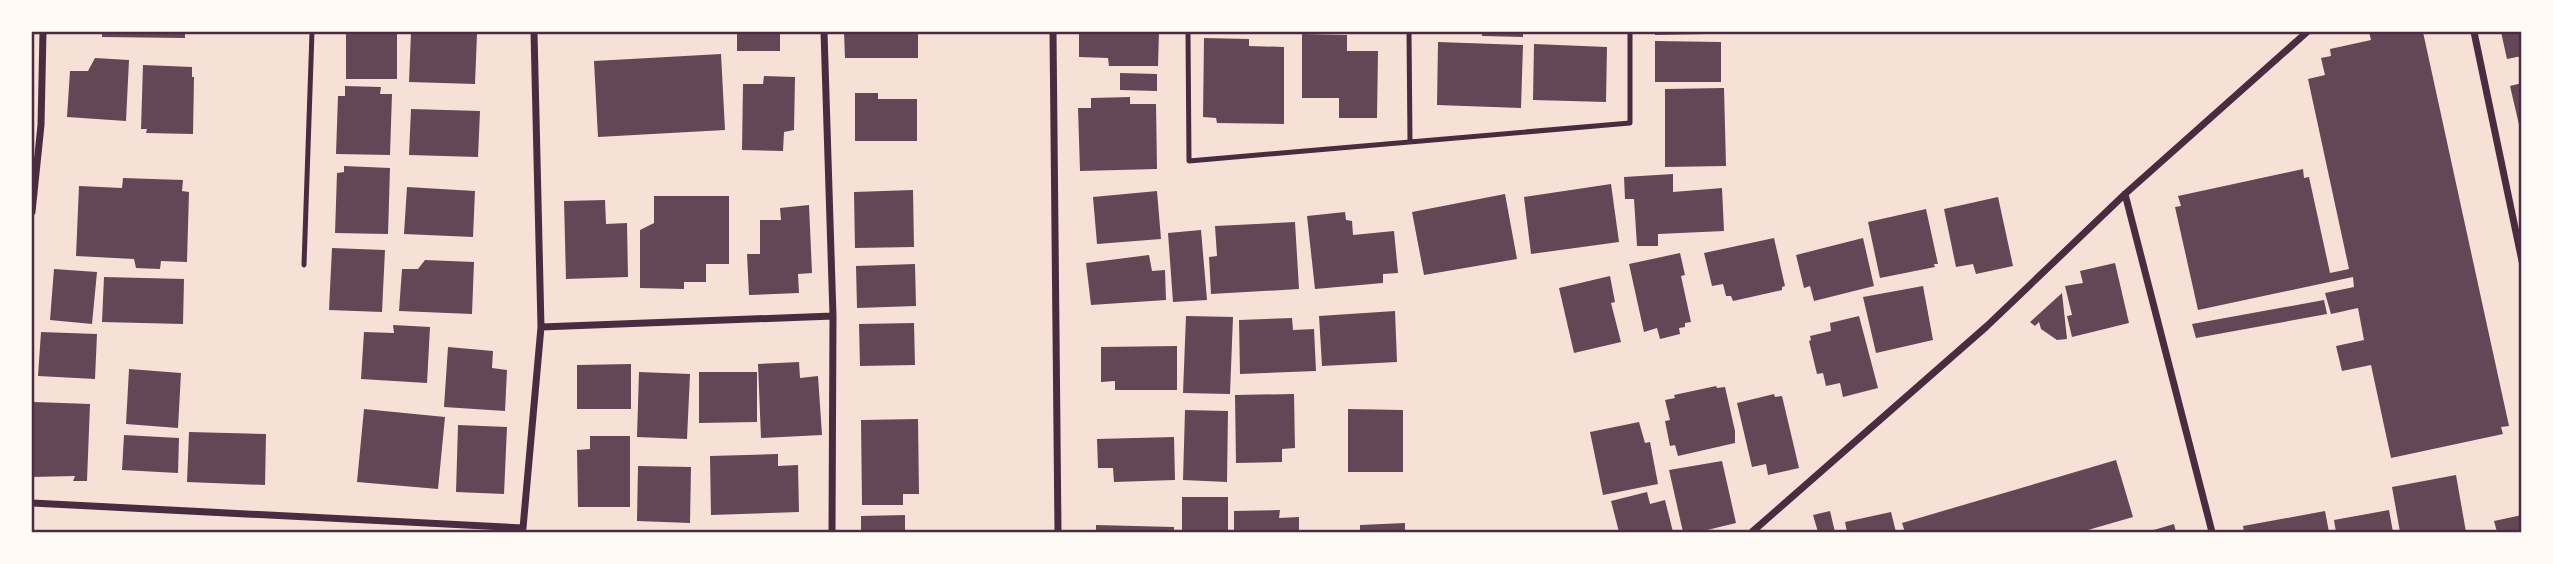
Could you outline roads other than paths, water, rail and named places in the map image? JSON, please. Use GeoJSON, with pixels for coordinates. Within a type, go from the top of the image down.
{"type":"FeatureCollection","features":[{"type":"Feature","properties":{"kind":"street"},"geometry":{"type":"LineString","coordinates":[[32,212],[41,125],[43,32]]}},
{"type":"Feature","properties":{"kind":"street"},"geometry":{"type":"LineString","coordinates":[[32,503],[523,528],[541,327],[534,32]]}},
{"type":"Feature","properties":{"kind":"street"},"geometry":{"type":"LineString","coordinates":[[824,32],[833,316],[832,533]]}},
{"type":"Feature","properties":{"kind":"street"},"geometry":{"type":"LineString","coordinates":[[1053,32],[1058,533]]}},
{"type":"Feature","properties":{"kind":"street"},"geometry":{"type":"LineString","coordinates":[[1752,533],[1987,326],[2125,194],[2307,32]]}},
{"type":"Feature","properties":{"kind":"street"},"geometry":{"type":"LineString","coordinates":[[2474,32],[2522,261]]}},
{"type":"Feature","properties":{"kind":"street"},"geometry":{"type":"LineString","coordinates":[[2125,194],[2212,533]]}},
{"type":"Feature","properties":{"kind":"street"},"geometry":{"type":"LineString","coordinates":[[541,327],[833,316]]}},
{"type":"Feature","properties":{"kind":"lane"},"geometry":{"type":"LineString","coordinates":[[304,265],[312,32]]}},
{"type":"Feature","properties":{"kind":"lane"},"geometry":{"type":"LineString","coordinates":[[1188,32],[1189,161],[1630,123],[1630,32]]}},
{"type":"Feature","properties":{"kind":"lane"},"geometry":{"type":"LineString","coordinates":[[1409,32],[1410,142]]}}]}
